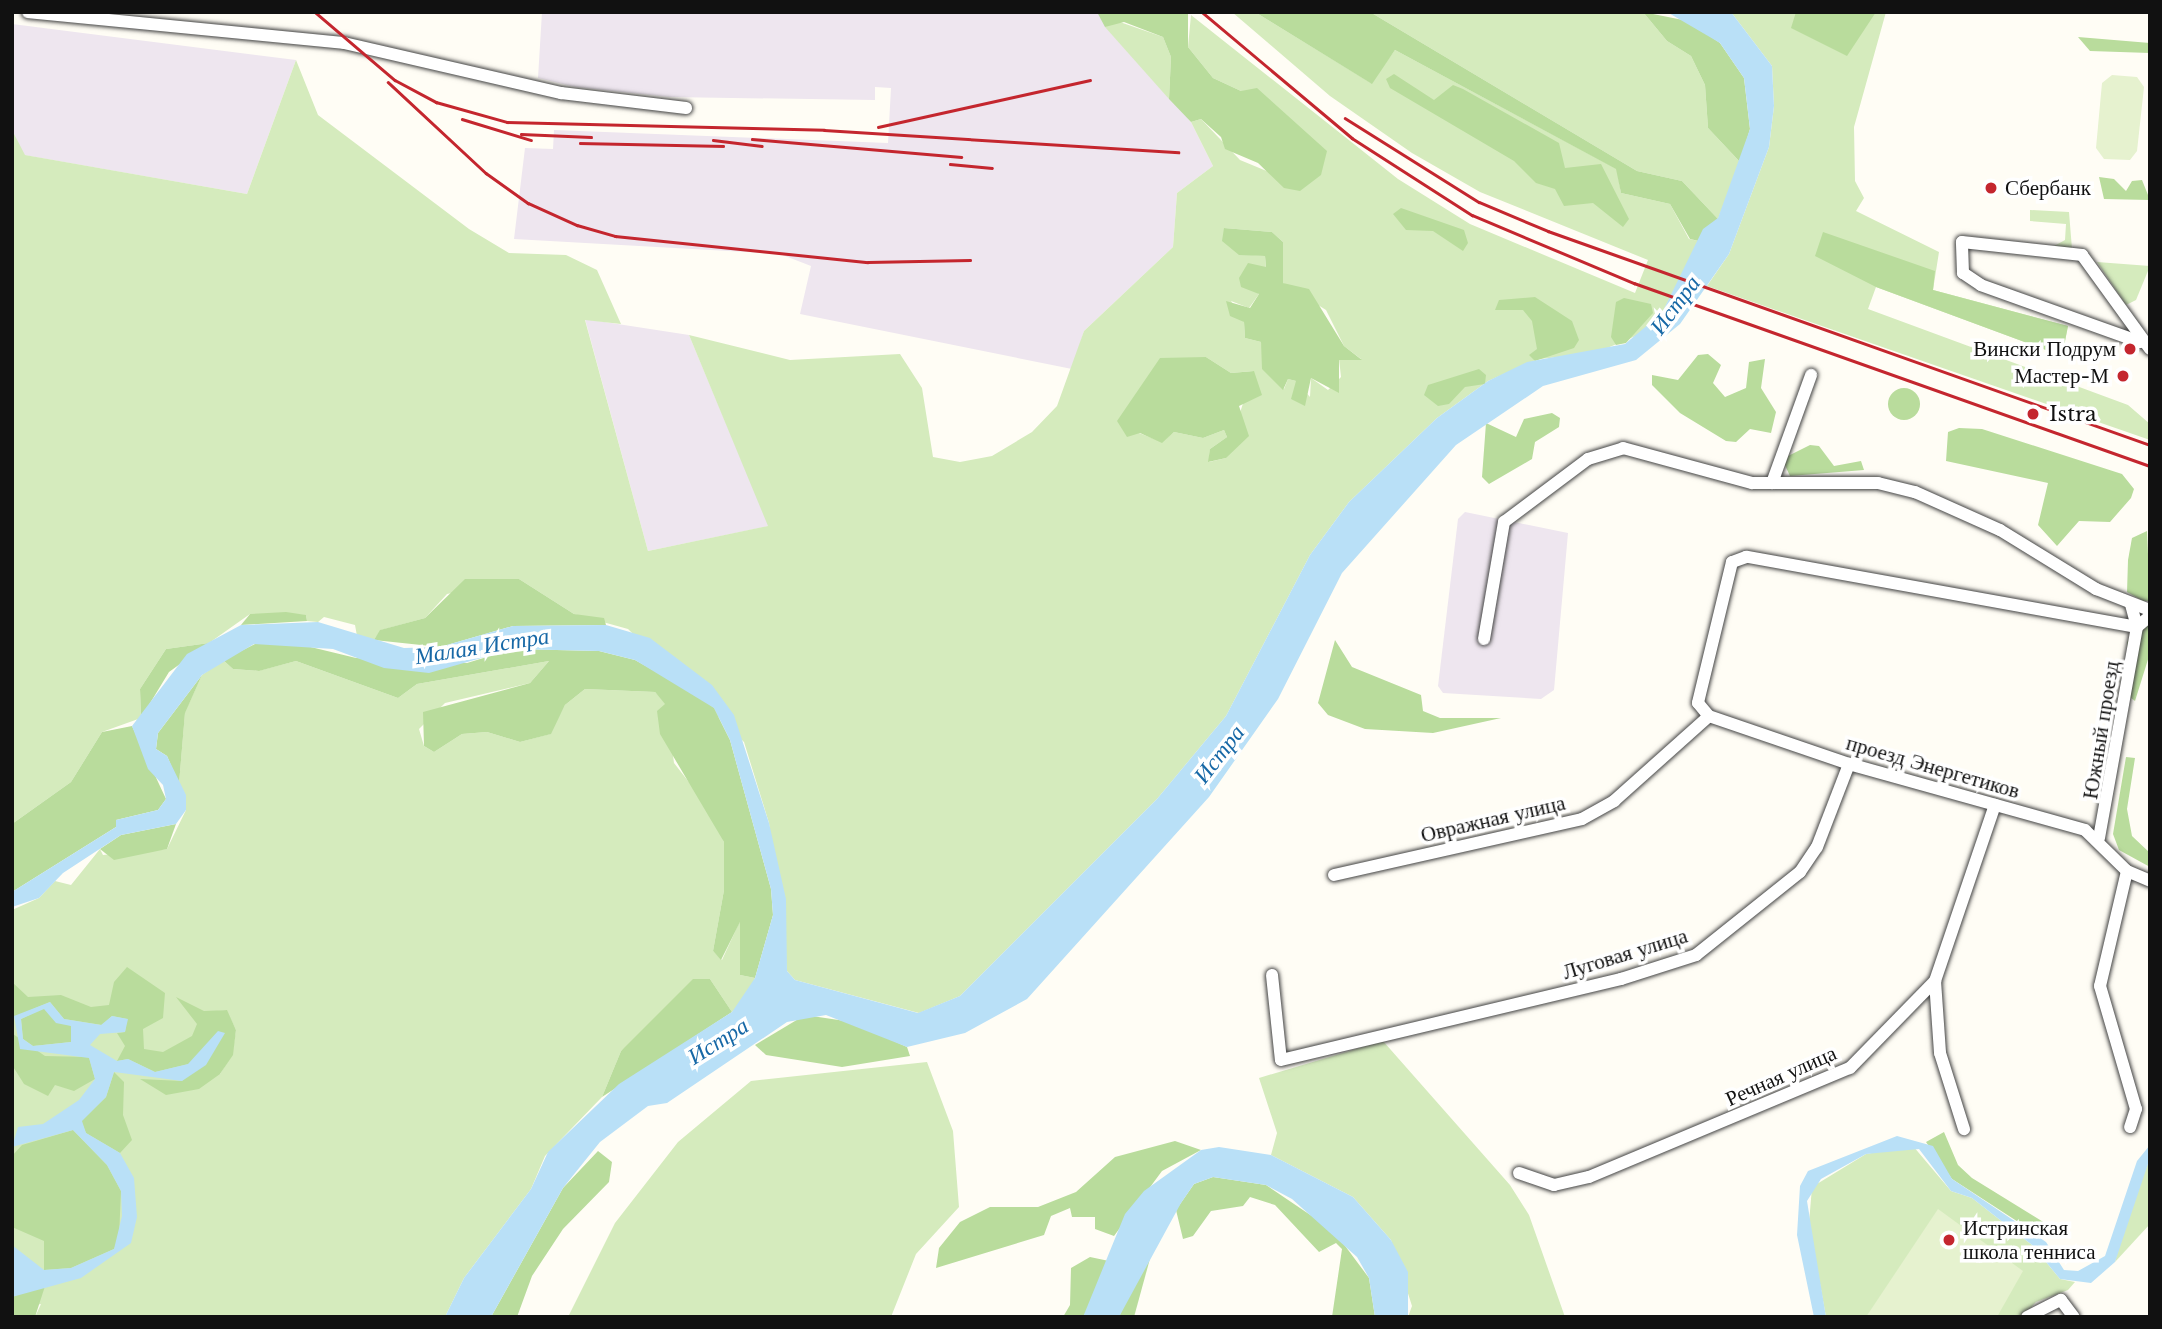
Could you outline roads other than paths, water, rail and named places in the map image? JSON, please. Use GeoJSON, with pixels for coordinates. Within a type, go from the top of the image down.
{"type":"FeatureCollection","features":[{"type":"Feature","properties":{"kind":"street"},"geometry":{"type":"LineString","coordinates":[[29,12],[344,43],[561,93],[686,108]]}},
{"type":"Feature","properties":{"kind":"street"},"geometry":{"type":"LineString","coordinates":[[1962,242],[2082,255],[2145,345],[1981,285],[1963,273],[1962,242]]}},
{"type":"Feature","properties":{"kind":"street"},"geometry":{"type":"LineString","coordinates":[[1772,483],[1811,375]]}},
{"type":"Feature","properties":{"kind":"street"},"geometry":{"type":"LineString","coordinates":[[1484,639],[1504,522],[1588,459],[1623,448],[1714,475],[1772,483],[1878,483],[1915,492],[2000,530],[2130,604],[2150,610]]}},
{"type":"Feature","properties":{"kind":"street"},"geometry":{"type":"LineString","coordinates":[[1709,716],[1698,703],[1732,562],[1746,557],[2137,627]]}},
{"type":"Feature","properties":{"kind":"street"},"geometry":{"type":"LineString","coordinates":[[2130,604],[2137,627]]}},
{"type":"Feature","properties":{"kind":"street"},"geometry":{"type":"LineString","coordinates":[[2137,627],[2150,616]]}},
{"type":"Feature","properties":{"kind":"street","name":"Южный проезд"},"geometry":{"type":"LineString","coordinates":[[2099,838],[2137,627]]}},
{"type":"Feature","properties":{"kind":"street","name":"проезд Энергетиков"},"geometry":{"type":"LineString","coordinates":[[1709,716],[1849,764],[1995,805],[2099,838]]}},
{"type":"Feature","properties":{"kind":"street","name":"Овражная улица"},"geometry":{"type":"LineString","coordinates":[[1334,875],[1581,819],[1614,801],[1709,716]]}},
{"type":"Feature","properties":{"kind":"street","name":"Луговая улица"},"geometry":{"type":"LineString","coordinates":[[1272,975],[1282,1059],[1401,1028],[1621,979],[1696,955],[1800,872],[1817,847],[1849,764]]}},
{"type":"Feature","properties":{"kind":"street","name":"Речная улица"},"geometry":{"type":"LineString","coordinates":[[1519,1173],[1554,1185],[1589,1177],[1850,1068],[1934,981],[1995,805]]}},
{"type":"Feature","properties":{"kind":"street"},"geometry":{"type":"LineString","coordinates":[[2099,838],[2127,871],[2150,881]]}},
{"type":"Feature","properties":{"kind":"street"},"geometry":{"type":"LineString","coordinates":[[2127,871],[2100,986],[2136,1109],[2130,1127]]}},
{"type":"Feature","properties":{"kind":"street"},"geometry":{"type":"LineString","coordinates":[[1934,981],[1940,1053],[1964,1129]]}},
{"type":"Feature","properties":{"kind":"street"},"geometry":{"type":"LineString","coordinates":[[2027,1317],[2061,1300],[2074,1317]]}},
{"type":"Feature","properties":{"kind":"water"},"geometry":{"type":"Polygon","coordinates":[[[1667,12],[1731,12],[1772,66],[1774,106],[1769,147],[1729,254],[1680,324],[1636,360],[1543,386],[1456,445],[1342,573],[1278,699],[1209,797],[1027,999],[965,1033],[907,1047],[826,1015],[787,1022],[667,1103],[648,1106],[600,1142],[563,1188],[491,1317],[445,1317],[464,1278],[531,1189],[548,1152],[619,1084],[732,1012],[755,978],[773,915],[771,889],[730,740],[714,708],[635,660],[599,651],[513,649],[429,673],[384,668],[333,649],[254,644],[202,675],[158,733],[156,749],[167,756],[186,795],[186,810],[176,824],[121,835],[63,873],[39,898],[12,907],[12,892],[116,827],[116,820],[158,810],[166,799],[163,785],[148,769],[132,726],[187,654],[241,625],[318,622],[404,648],[440,647],[513,626],[606,625],[650,638],[712,685],[734,715],[769,823],[786,899],[787,971],[795,980],[918,1013],[960,996],[1157,799],[1226,716],[1310,555],[1349,502],[1437,418],[1488,381],[1527,362],[1625,344],[1662,313],[1703,229],[1718,218],[1750,129],[1744,78],[1720,43],[1667,12]]]}},
{"type":"Feature","properties":{"kind":"water"},"geometry":{"type":"Polygon","coordinates":[[[50,1002],[64,1019],[101,1025],[112,1016],[128,1019],[125,1032],[100,1034],[90,1045],[117,1061],[128,1059],[155,1072],[188,1064],[218,1031],[225,1033],[206,1065],[182,1081],[114,1072],[106,1097],[82,1121],[86,1133],[120,1153],[134,1178],[137,1217],[131,1243],[81,1278],[12,1297],[12,1245],[44,1270],[71,1268],[114,1249],[122,1216],[121,1191],[107,1165],[73,1130],[12,1147],[18,1127],[43,1124],[79,1100],[95,1079],[89,1058],[20,1049],[14,1016],[50,1002]],[[44,1009],[21,1019],[23,1039],[33,1046],[71,1042],[71,1026],[56,1023],[44,1009]]]}},
{"type":"Feature","properties":{"kind":"water"},"geometry":{"type":"Polygon","coordinates":[[[1897,1136],[1933,1146],[1952,1179],[2046,1242],[2064,1270],[2078,1271],[2105,1256],[2137,1161],[2150,1145],[2150,1158],[2115,1262],[2091,1283],[2060,1279],[2032,1245],[1972,1198],[1951,1191],[1919,1149],[1866,1154],[1821,1179],[1807,1201],[1826,1317],[1814,1317],[1797,1235],[1800,1186],[1808,1171],[1897,1136]]]}},
{"type":"Feature","properties":{"kind":"water"},"geometry":{"type":"Polygon","coordinates":[[[1219,1147],[1271,1155],[1353,1197],[1391,1240],[1408,1272],[1408,1317],[1375,1317],[1369,1278],[1357,1257],[1292,1199],[1266,1185],[1213,1177],[1194,1184],[1181,1203],[1119,1317],[1083,1317],[1125,1214],[1144,1191],[1201,1150],[1219,1147]]]}},
{"type":"Feature","properties":{"kind":"railway"},"geometry":{"type":"LineString","coordinates":[[315,12],[395,80],[436,102],[507,122],[824,130],[1178,152]]}},
{"type":"Feature","properties":{"kind":"railway"},"geometry":{"type":"LineString","coordinates":[[1202,12],[1352,138],[1472,215],[1634,283],[2150,466]]}},
{"type":"Feature","properties":{"kind":"railway"},"geometry":{"type":"LineString","coordinates":[[878,127],[1090,80]]}},
{"type":"Feature","properties":{"kind":"railway"},"geometry":{"type":"LineString","coordinates":[[388,82],[486,173],[528,203],[577,225],[615,236],[868,262],[970,260]]}},
{"type":"Feature","properties":{"kind":"railway"},"geometry":{"type":"LineString","coordinates":[[1345,118],[1479,202],[1548,231],[2150,445]]}},
{"type":"Feature","properties":{"kind":"railway"},"geometry":{"type":"LineString","coordinates":[[462,119],[531,140]]}},
{"type":"Feature","properties":{"kind":"railway"},"geometry":{"type":"LineString","coordinates":[[521,134],[591,137]]}},
{"type":"Feature","properties":{"kind":"railway"},"geometry":{"type":"LineString","coordinates":[[752,139],[961,157]]}},
{"type":"Feature","properties":{"kind":"railway"},"geometry":{"type":"LineString","coordinates":[[713,140],[762,146]]}},
{"type":"Feature","properties":{"kind":"railway"},"geometry":{"type":"LineString","coordinates":[[580,143],[723,146]]}},
{"type":"Feature","properties":{"kind":"railway"},"geometry":{"type":"LineString","coordinates":[[950,164],[992,168]]}},
{"type":"Feature","properties":{"kind":"place","name":"Сбербанк"},"geometry":{"type":"Point","coordinates":[1991,188]}},
{"type":"Feature","properties":{"kind":"place","name":"Вински Подрум"},"geometry":{"type":"Point","coordinates":[2130,349]}},
{"type":"Feature","properties":{"kind":"place","name":"Мастер-М"},"geometry":{"type":"Point","coordinates":[2123,376]}},
{"type":"Feature","properties":{"kind":"place","name":"Istra"},"geometry":{"type":"Point","coordinates":[2033,414]}},
{"type":"Feature","properties":{"kind":"place","name":"Истринская школа тенниса"},"geometry":{"type":"Point","coordinates":[1949,1240]}},
{"type":"Feature","properties":{"kind":"water label","name":"Истра"},"geometry":{"type":"Point","coordinates":[1675,305]}},
{"type":"Feature","properties":{"kind":"water label","name":"Малая Истра"},"geometry":{"type":"Point","coordinates":[482,646]}},
{"type":"Feature","properties":{"kind":"water label","name":"Истра"},"geometry":{"type":"Point","coordinates":[1219,754]}},
{"type":"Feature","properties":{"kind":"water label","name":"Истра"},"geometry":{"type":"Point","coordinates":[718,1041]}}]}
